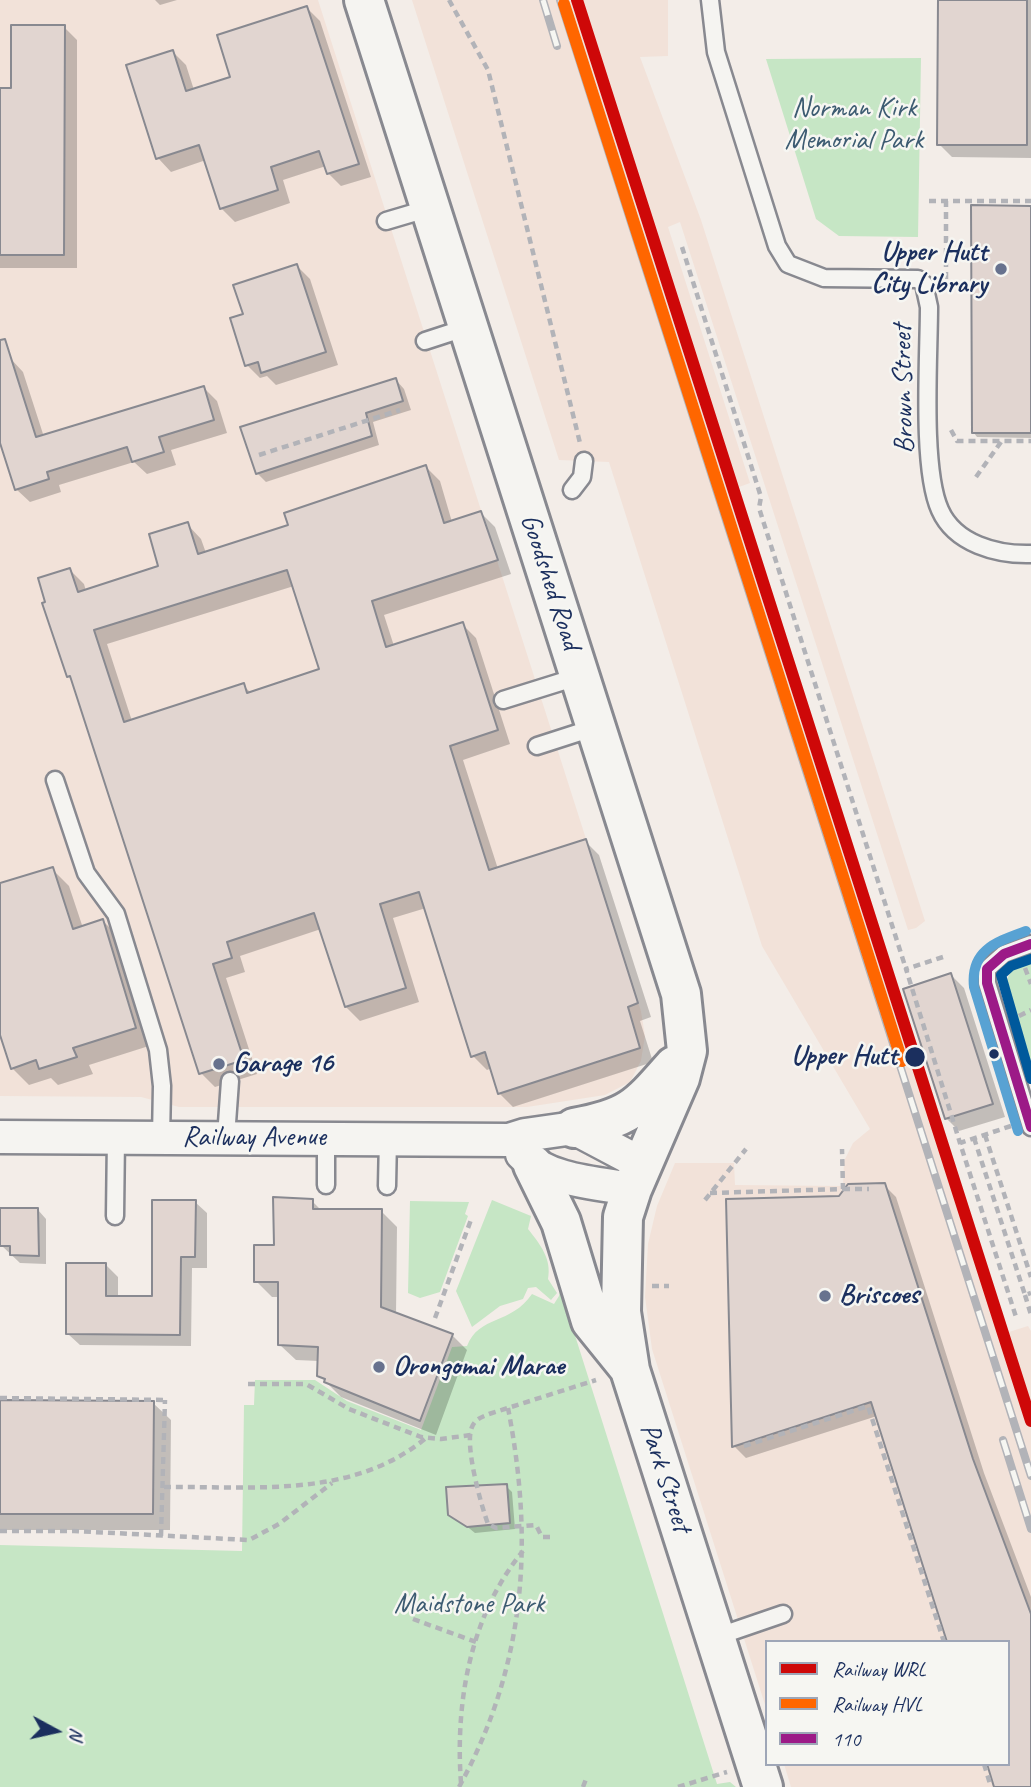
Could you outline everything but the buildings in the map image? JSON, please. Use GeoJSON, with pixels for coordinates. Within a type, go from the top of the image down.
{"type":"FeatureCollection","features":[{"type":"Feature","properties":{"kind":"street","name":"Goodshed Road"},"geometry":{"type":"LineString","coordinates":[[364,0],[678,985],[687,1028],[687,1051],[680,1078],[637,1176]]}},
{"type":"Feature","properties":{"kind":"street"},"geometry":{"type":"LineString","coordinates":[[575,1128],[607,1122],[639,1106],[687,1051]]}},
{"type":"Feature","properties":{"kind":"street"},"geometry":{"type":"LineString","coordinates":[[575,1128],[637,1176]]}},
{"type":"Feature","properties":{"kind":"street","name":"Railway Avenue"},"geometry":{"type":"LineString","coordinates":[[521,1152],[525,1135],[575,1128]]}},
{"type":"Feature","properties":{"kind":"street","name":"Railway Avenue"},"geometry":{"type":"LineString","coordinates":[[0,1137],[388,1139],[521,1152],[574,1179],[637,1176]]}},
{"type":"Feature","properties":{"kind":"street"},"geometry":{"type":"LineString","coordinates":[[521,1152],[561,1222],[591,1321],[613,1375]]}},
{"type":"Feature","properties":{"kind":"street","name":"Park Street"},"geometry":{"type":"LineString","coordinates":[[637,1176],[623,1217],[621,1312],[613,1375],[716,1637],[759,1775]]}},
{"type":"Feature","properties":{"kind":"lane","name":"Brown Street"},"geometry":{"type":"LineString","coordinates":[[710,0],[716,52],[777,246],[788,264],[824,278],[918,279],[924,284],[929,307],[930,448],[933,486],[940,512],[960,535],[986,550],[1031,554]]}},
{"type":"Feature","properties":{"kind":"lane"},"geometry":{"type":"LineString","coordinates":[[386,221],[430,208]]}},
{"type":"Feature","properties":{"kind":"lane"},"geometry":{"type":"LineString","coordinates":[[425,341],[468,327]]}},
{"type":"Feature","properties":{"kind":"lane"},"geometry":{"type":"LineString","coordinates":[[572,490],[582,477],[584,461]]}},
{"type":"Feature","properties":{"kind":"lane"},"geometry":{"type":"LineString","coordinates":[[503,700],[580,676]]}},
{"type":"Feature","properties":{"kind":"lane"},"geometry":{"type":"LineString","coordinates":[[537,746],[596,727]]}},
{"type":"Feature","properties":{"kind":"lane"},"geometry":{"type":"LineString","coordinates":[[55,780],[86,873],[116,914],[158,1050],[162,1086],[161,1138]]}},
{"type":"Feature","properties":{"kind":"lane"},"geometry":{"type":"LineString","coordinates":[[1030,1124],[987,983],[987,970],[996,960],[1031,944]]}},
{"type":"Feature","properties":{"kind":"lane"},"geometry":{"type":"LineString","coordinates":[[226,1138],[230,1082]]}},
{"type":"Feature","properties":{"kind":"lane"},"geometry":{"type":"LineString","coordinates":[[116,1137],[116,1216]]}},
{"type":"Feature","properties":{"kind":"lane"},"geometry":{"type":"LineString","coordinates":[[326,1138],[326,1185]]}},
{"type":"Feature","properties":{"kind":"lane"},"geometry":{"type":"LineString","coordinates":[[387,1186],[388,1139]]}},
{"type":"Feature","properties":{"kind":"lane"},"geometry":{"type":"LineString","coordinates":[[716,1637],[783,1614]]}},
{"type":"Feature","properties":{"kind":"path"},"geometry":{"type":"LineString","coordinates":[[449,0],[488,70],[584,461]]}},
{"type":"Feature","properties":{"kind":"path"},"geometry":{"type":"LineString","coordinates":[[929,201],[1031,201]]}},
{"type":"Feature","properties":{"kind":"path"},"geometry":{"type":"LineString","coordinates":[[682,247],[761,496],[759,508],[1017,1320]]}},
{"type":"Feature","properties":{"kind":"path"},"geometry":{"type":"LineString","coordinates":[[259,455],[400,410]]}},
{"type":"Feature","properties":{"kind":"path"},"geometry":{"type":"LineString","coordinates":[[957,441],[1031,441]]}},
{"type":"Feature","properties":{"kind":"path"},"geometry":{"type":"LineString","coordinates":[[976,477],[1001,441]]}},
{"type":"Feature","properties":{"kind":"path"},"geometry":{"type":"LineString","coordinates":[[906,969],[943,957]]}},
{"type":"Feature","properties":{"kind":"path"},"geometry":{"type":"LineString","coordinates":[[1023,962],[1031,984]]}},
{"type":"Feature","properties":{"kind":"path"},"geometry":{"type":"LineString","coordinates":[[1014,1018],[1031,1010]]}},
{"type":"Feature","properties":{"kind":"path"},"geometry":{"type":"LineString","coordinates":[[960,1143],[1030,1124]]}},
{"type":"Feature","properties":{"kind":"path"},"geometry":{"type":"LineString","coordinates":[[985,1135],[1031,1277]]}},
{"type":"Feature","properties":{"kind":"path"},"geometry":{"type":"LineString","coordinates":[[974,1138],[991,1200],[1031,1315]]}},
{"type":"Feature","properties":{"kind":"path"},"geometry":{"type":"LineString","coordinates":[[705,1200],[746,1149]]}},
{"type":"Feature","properties":{"kind":"path"},"geometry":{"type":"LineString","coordinates":[[842,1149],[843,1189]]}},
{"type":"Feature","properties":{"kind":"path"},"geometry":{"type":"LineString","coordinates":[[710,1193],[869,1189]]}},
{"type":"Feature","properties":{"kind":"path"},"geometry":{"type":"LineString","coordinates":[[435,1318],[472,1217]]}},
{"type":"Feature","properties":{"kind":"path"},"geometry":{"type":"LineString","coordinates":[[1024,1295],[1031,1293]]}},
{"type":"Feature","properties":{"kind":"path"},"geometry":{"type":"LineString","coordinates":[[550,1537],[542,1537],[536,1525],[496,1528],[488,1524],[473,1461],[471,1435],[476,1420],[613,1375]]}},
{"type":"Feature","properties":{"kind":"path"},"geometry":{"type":"LineString","coordinates":[[248,1384],[312,1386],[349,1409],[426,1438],[471,1435]]}},
{"type":"Feature","properties":{"kind":"path"},"geometry":{"type":"LineString","coordinates":[[0,1398],[167,1400],[161,1536]]}},
{"type":"Feature","properties":{"kind":"path"},"geometry":{"type":"LineString","coordinates":[[744,1446],[868,1406],[885,1451],[943,1640]]}},
{"type":"Feature","properties":{"kind":"path"},"geometry":{"type":"LineString","coordinates":[[460,1785],[484,1736],[508,1661],[521,1595],[523,1525],[519,1466],[508,1408]]}},
{"type":"Feature","properties":{"kind":"path"},"geometry":{"type":"LineString","coordinates":[[0,1531],[74,1531],[249,1540],[279,1524],[332,1483],[405,1455],[426,1438]]}},
{"type":"Feature","properties":{"kind":"path"},"geometry":{"type":"LineString","coordinates":[[163,1487],[332,1483]]}},
{"type":"Feature","properties":{"kind":"path"},"geometry":{"type":"LineString","coordinates":[[460,1785],[460,1720],[467,1674],[494,1597],[523,1551]]}},
{"type":"Feature","properties":{"kind":"path"},"geometry":{"type":"LineString","coordinates":[[413,1619],[476,1642]]}},
{"type":"Feature","properties":{"kind":"path"},"geometry":{"type":"LineString","coordinates":[[985,1766],[991,1787]]}},
{"type":"Feature","properties":{"kind":"path"},"geometry":{"type":"LineString","coordinates":[[678,1787],[759,1775]]}},
{"type":"Feature","properties":{"kind":"path"},"geometry":{"type":"LineString","coordinates":[[583,1787],[586,1779]]}},
{"type":"Feature","properties":{"kind":"shaded area"},"geometry":{"type":"Polygon","coordinates":[[[0,0],[318,0],[641,1011],[645,1036],[641,1061],[630,1082],[605,1095],[527,1107],[179,1107],[141,1097],[0,1096],[0,0]]]}},
{"type":"Feature","properties":{"kind":"shaded area"},"geometry":{"type":"Polygon","coordinates":[[[412,0],[668,0],[668,56],[640,57],[701,220],[925,921],[916,928],[908,930],[680,222],[668,227],[750,483],[739,487],[1009,1332],[1028,1326],[1031,1331],[1031,1787],[791,1787],[785,1766],[1010,1766],[1010,1640],[765,1640],[765,1705],[652,1349],[645,1297],[648,1244],[657,1206],[675,1163],[734,1163],[735,1185],[843,1186],[844,1161],[853,1143],[870,1129],[762,946],[609,462],[559,460],[412,0]]]}},
{"type":"Feature","properties":{"kind":"green space","name":"Norman Kirk Memorial Park"},"geometry":{"type":"Polygon","coordinates":[[[921,58],[918,237],[839,236],[816,219],[766,59],[921,58]]]}},
{"type":"Feature","properties":{"kind":"green space"},"geometry":{"type":"Polygon","coordinates":[[[1031,959],[1031,1070],[1027,1071],[1008,1008],[1006,984],[1013,969],[1031,959]]]}},
{"type":"Feature","properties":{"kind":"green space"},"geometry":{"type":"Polygon","coordinates":[[[492,1200],[531,1216],[528,1229],[544,1252],[548,1279],[557,1293],[551,1300],[536,1287],[528,1288],[523,1299],[500,1306],[472,1327],[456,1291],[492,1200]]]}},
{"type":"Feature","properties":{"kind":"green space"},"geometry":{"type":"Polygon","coordinates":[[[410,1201],[469,1202],[465,1214],[468,1216],[440,1292],[420,1298],[408,1293],[410,1201]]]}},
{"type":"Feature","properties":{"kind":"green space","name":"Maidstone Park"},"geometry":{"type":"Polygon","coordinates":[[[560,1288],[717,1784],[730,1782],[736,1787],[0,1787],[0,1545],[242,1551],[244,1405],[254,1405],[255,1380],[315,1380],[347,1401],[421,1430],[452,1347],[467,1346],[479,1329],[515,1311],[532,1294],[554,1304],[560,1288]]]}},
{"type":"Feature","properties":{"kind":"railway"},"geometry":{"type":"LineString","coordinates":[[543,0],[557,46]]}},
{"type":"Feature","properties":{"kind":"railway"},"geometry":{"type":"LineString","coordinates":[[560,0],[1031,1476]]}},
{"type":"Feature","properties":{"kind":"railway"},"geometry":{"type":"LineString","coordinates":[[1003,1440],[1031,1529]]}},
{"type":"Feature","properties":{"kind":"rail line","name":"WRL"},"geometry":{"type":"LineString","coordinates":[[577,0],[1031,1421]]}},
{"type":"Feature","properties":{"kind":"rail line","name":"HVL"},"geometry":{"type":"LineString","coordinates":[[564,4],[902,1061]]}},
{"type":"Feature","properties":{"kind":"transit line"},"geometry":{"type":"LineString","coordinates":[[1018,1131],[974,987],[974,974],[976,964],[987,949],[1026,931]]}},
{"type":"Feature","properties":{"kind":"transit line","name":"110"},"geometry":{"type":"LineString","coordinates":[[1031,944],[1004,954],[987,969],[987,983],[1031,1127]]}},
{"type":"Feature","properties":{"kind":"transit line"},"geometry":{"type":"LineString","coordinates":[[1031,959],[1011,966],[1001,975],[1031,1079]]}},
{"type":"Feature","properties":{"kind":"place","name":"Upper Hutt City Library"},"geometry":{"type":"Point","coordinates":[1001,269]}},
{"type":"Feature","properties":{"kind":"place","name":"Upper Hutt"},"geometry":{"type":"Point","coordinates":[915,1057]}},
{"type":"Feature","properties":{"kind":"place","name":"Garage 16"},"geometry":{"type":"Point","coordinates":[219,1064]}},
{"type":"Feature","properties":{"kind":"place","name":"Briscoes"},"geometry":{"type":"Point","coordinates":[825,1296]}},
{"type":"Feature","properties":{"kind":"place","name":"Orongomai Marae"},"geometry":{"type":"Point","coordinates":[379,1367]}}]}
